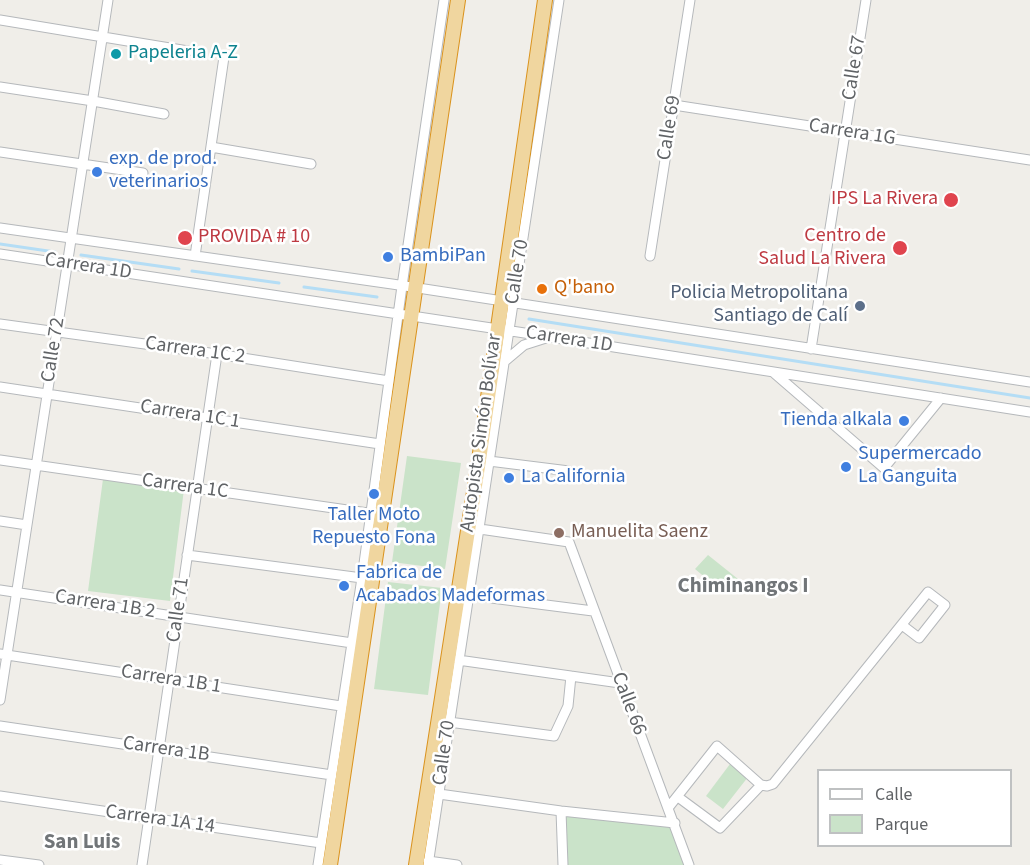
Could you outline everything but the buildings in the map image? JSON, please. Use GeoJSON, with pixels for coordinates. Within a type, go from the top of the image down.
{"type":"FeatureCollection","features":[{"type":"Feature","properties":{"kind":"highway"},"geometry":{"type":"LineString","coordinates":[[330,865],[376,514],[409,287],[458,0]]}},
{"type":"Feature","properties":{"kind":"highway","name":"Autopista Simón Bolívar"},"geometry":{"type":"LineString","coordinates":[[424,864],[514,260],[545,0]]}},
{"type":"Feature","properties":{"kind":"street","name":"Calle 72"},"geometry":{"type":"LineString","coordinates":[[0,700],[3,655],[27,525],[108,0]]}},
{"type":"Feature","properties":{"kind":"street"},"geometry":{"type":"LineString","coordinates":[[421,207],[444,0]]}},
{"type":"Feature","properties":{"kind":"street","name":"Calle 70"},"geometry":{"type":"LineString","coordinates":[[514,260],[559,0]]}},
{"type":"Feature","properties":{"kind":"street","name":"Calle 69"},"geometry":{"type":"LineString","coordinates":[[650,256],[690,0]]}},
{"type":"Feature","properties":{"kind":"street","name":"Calle 67"},"geometry":{"type":"LineString","coordinates":[[811,349],[866,0]]}},
{"type":"Feature","properties":{"kind":"street"},"geometry":{"type":"LineString","coordinates":[[0,20],[188,51]]}},
{"type":"Feature","properties":{"kind":"street"},"geometry":{"type":"LineString","coordinates":[[195,256],[224,57]]}},
{"type":"Feature","properties":{"kind":"street"},"geometry":{"type":"LineString","coordinates":[[0,87],[93,100],[164,114]]}},
{"type":"Feature","properties":{"kind":"street","name":"Carrera 1G"},"geometry":{"type":"LineString","coordinates":[[674,105],[1030,160]]}},
{"type":"Feature","properties":{"kind":"street"},"geometry":{"type":"LineString","coordinates":[[211,147],[311,164]]}},
{"type":"Feature","properties":{"kind":"street"},"geometry":{"type":"LineString","coordinates":[[0,152],[143,173]]}},
{"type":"Feature","properties":{"kind":"street","name":"Carrera 1D"},"geometry":{"type":"LineString","coordinates":[[0,228],[409,287],[1030,382]]}},
{"type":"Feature","properties":{"kind":"street","name":"Carrera 1D"},"geometry":{"type":"LineString","coordinates":[[0,254],[1030,412]]}},
{"type":"Feature","properties":{"kind":"street"},"geometry":{"type":"LineString","coordinates":[[318,865],[362,578],[376,514],[380,444],[389,381],[405,315]]}},
{"type":"Feature","properties":{"kind":"street","name":"Carrera 1C 2"},"geometry":{"type":"LineString","coordinates":[[0,324],[389,381]]}},
{"type":"Feature","properties":{"kind":"street","name":"Calle 70"},"geometry":{"type":"LineString","coordinates":[[424,864],[439,794],[468,596],[473,528],[489,461],[505,361],[503,330]]}},
{"type":"Feature","properties":{"kind":"street"},"geometry":{"type":"LineString","coordinates":[[505,361],[524,345],[545,338],[556,338]]}},
{"type":"Feature","properties":{"kind":"street","name":"Calle 71"},"geometry":{"type":"LineString","coordinates":[[142,865],[217,354]]}},
{"type":"Feature","properties":{"kind":"street"},"geometry":{"type":"LineString","coordinates":[[773,372],[884,468],[941,398]]}},
{"type":"Feature","properties":{"kind":"street"},"geometry":{"type":"LineString","coordinates":[[794,390],[805,377]]}},
{"type":"Feature","properties":{"kind":"street","name":"Carrera 1C 1"},"geometry":{"type":"LineString","coordinates":[[0,387],[380,444]]}},
{"type":"Feature","properties":{"kind":"street","name":"Carrera 1C"},"geometry":{"type":"LineString","coordinates":[[0,460],[376,514]]}},
{"type":"Feature","properties":{"kind":"street"},"geometry":{"type":"LineString","coordinates":[[489,461],[569,471]]}},
{"type":"Feature","properties":{"kind":"street"},"geometry":{"type":"LineString","coordinates":[[0,521],[27,525]]}},
{"type":"Feature","properties":{"kind":"street","name":"Calle 66"},"geometry":{"type":"LineString","coordinates":[[473,528],[569,542],[689,865]]}},
{"type":"Feature","properties":{"kind":"street"},"geometry":{"type":"LineString","coordinates":[[188,555],[362,578]]}},
{"type":"Feature","properties":{"kind":"street","name":"Carrera 1B 2"},"geometry":{"type":"LineString","coordinates":[[0,590],[352,643]]}},
{"type":"Feature","properties":{"kind":"street"},"geometry":{"type":"LineString","coordinates":[[668,808],[717,746],[761,785],[773,784],[928,592],[945,605],[919,638],[902,625]]}},
{"type":"Feature","properties":{"kind":"street"},"geometry":{"type":"LineString","coordinates":[[468,596],[593,611]]}},
{"type":"Feature","properties":{"kind":"street","name":"Carrera 1B 1"},"geometry":{"type":"LineString","coordinates":[[3,655],[341,706]]}},
{"type":"Feature","properties":{"kind":"street"},"geometry":{"type":"LineString","coordinates":[[458,660],[620,682]]}},
{"type":"Feature","properties":{"kind":"street"},"geometry":{"type":"LineString","coordinates":[[449,722],[554,736],[568,706],[571,676]]}},
{"type":"Feature","properties":{"kind":"street","name":"Carrera 1B"},"geometry":{"type":"LineString","coordinates":[[0,726],[332,774]]}},
{"type":"Feature","properties":{"kind":"street"},"geometry":{"type":"LineString","coordinates":[[678,797],[720,828],[761,785]]}},
{"type":"Feature","properties":{"kind":"street"},"geometry":{"type":"LineString","coordinates":[[439,794],[561,811],[675,823]]}},
{"type":"Feature","properties":{"kind":"street","name":"Carrera 1A 14"},"geometry":{"type":"LineString","coordinates":[[0,796],[321,843]]}},
{"type":"Feature","properties":{"kind":"street"},"geometry":{"type":"LineString","coordinates":[[561,811],[563,865]]}},
{"type":"Feature","properties":{"kind":"street"},"geometry":{"type":"LineString","coordinates":[[0,860],[39,865]]}},
{"type":"Feature","properties":{"kind":"street"},"geometry":{"type":"LineString","coordinates":[[424,864],[457,865]]}},
{"type":"Feature","properties":{"kind":"green space"},"geometry":{"type":"Polygon","coordinates":[[[407,456],[461,463],[445,569],[392,562],[407,456]]]}},
{"type":"Feature","properties":{"kind":"green space"},"geometry":{"type":"Polygon","coordinates":[[[103,479],[184,489],[170,601],[88,591],[103,479]]]}},
{"type":"Feature","properties":{"kind":"green space"},"geometry":{"type":"Polygon","coordinates":[[[708,555],[738,579],[725,594],[695,569],[708,555]]]}},
{"type":"Feature","properties":{"kind":"green space"},"geometry":{"type":"Polygon","coordinates":[[[388,582],[442,588],[428,695],[374,689],[388,582]]]}},
{"type":"Feature","properties":{"kind":"green space"},"geometry":{"type":"Polygon","coordinates":[[[730,764],[748,777],[723,809],[706,796],[730,764]]]}},
{"type":"Feature","properties":{"kind":"green space"},"geometry":{"type":"Polygon","coordinates":[[[561,811],[675,823],[689,865],[563,865],[561,811]]]}},
{"type":"Feature","properties":{"kind":"waterway"},"geometry":{"type":"LineString","coordinates":[[0,244],[55,252]]}},
{"type":"Feature","properties":{"kind":"waterway"},"geometry":{"type":"LineString","coordinates":[[81,255],[179,269]]}},
{"type":"Feature","properties":{"kind":"waterway"},"geometry":{"type":"LineString","coordinates":[[192,271],[279,283]]}},
{"type":"Feature","properties":{"kind":"waterway"},"geometry":{"type":"LineString","coordinates":[[304,287],[377,297]]}},
{"type":"Feature","properties":{"kind":"waterway"},"geometry":{"type":"LineString","coordinates":[[529,319],[1030,398]]}},
{"type":"Feature","properties":{"kind":"place","name":"Papeleria A-Z"},"geometry":{"type":"Point","coordinates":[116,54]}},
{"type":"Feature","properties":{"kind":"place","name":"exp. de prod. veterinarios"},"geometry":{"type":"Point","coordinates":[97,172]}},
{"type":"Feature","properties":{"kind":"place","name":"IPS La Rivera"},"geometry":{"type":"Point","coordinates":[951,200]}},
{"type":"Feature","properties":{"kind":"place","name":"PROVIDA # 10"},"geometry":{"type":"Point","coordinates":[185,238]}},
{"type":"Feature","properties":{"kind":"place","name":"Centro de Salud La Rivera"},"geometry":{"type":"Point","coordinates":[900,248]}},
{"type":"Feature","properties":{"kind":"place","name":"BambiPan"},"geometry":{"type":"Point","coordinates":[388,257]}},
{"type":"Feature","properties":{"kind":"place","name":"Q'bano"},"geometry":{"type":"Point","coordinates":[542,289]}},
{"type":"Feature","properties":{"kind":"place","name":"Policia Metropolitana Santiago de Calí"},"geometry":{"type":"Point","coordinates":[860,306]}},
{"type":"Feature","properties":{"kind":"place","name":"Tienda alkala"},"geometry":{"type":"Point","coordinates":[904,421]}},
{"type":"Feature","properties":{"kind":"place","name":"Supermercado La Ganguita"},"geometry":{"type":"Point","coordinates":[846,467]}},
{"type":"Feature","properties":{"kind":"place","name":"La California"},"geometry":{"type":"Point","coordinates":[509,478]}},
{"type":"Feature","properties":{"kind":"place","name":"Taller Moto Repuesto Fona"},"geometry":{"type":"Point","coordinates":[374,494]}},
{"type":"Feature","properties":{"kind":"place","name":"Manuelita Saenz"},"geometry":{"type":"Point","coordinates":[559,533]}},
{"type":"Feature","properties":{"kind":"place","name":"Fabrica de Acabados Madeformas"},"geometry":{"type":"Point","coordinates":[344,586]}},
{"type":"Feature","properties":{"kind":"district","name":"Chiminangos I"},"geometry":{"type":"Point","coordinates":[743,587]}},
{"type":"Feature","properties":{"kind":"district","name":"San Luis"},"geometry":{"type":"Point","coordinates":[82,843]}}]}
